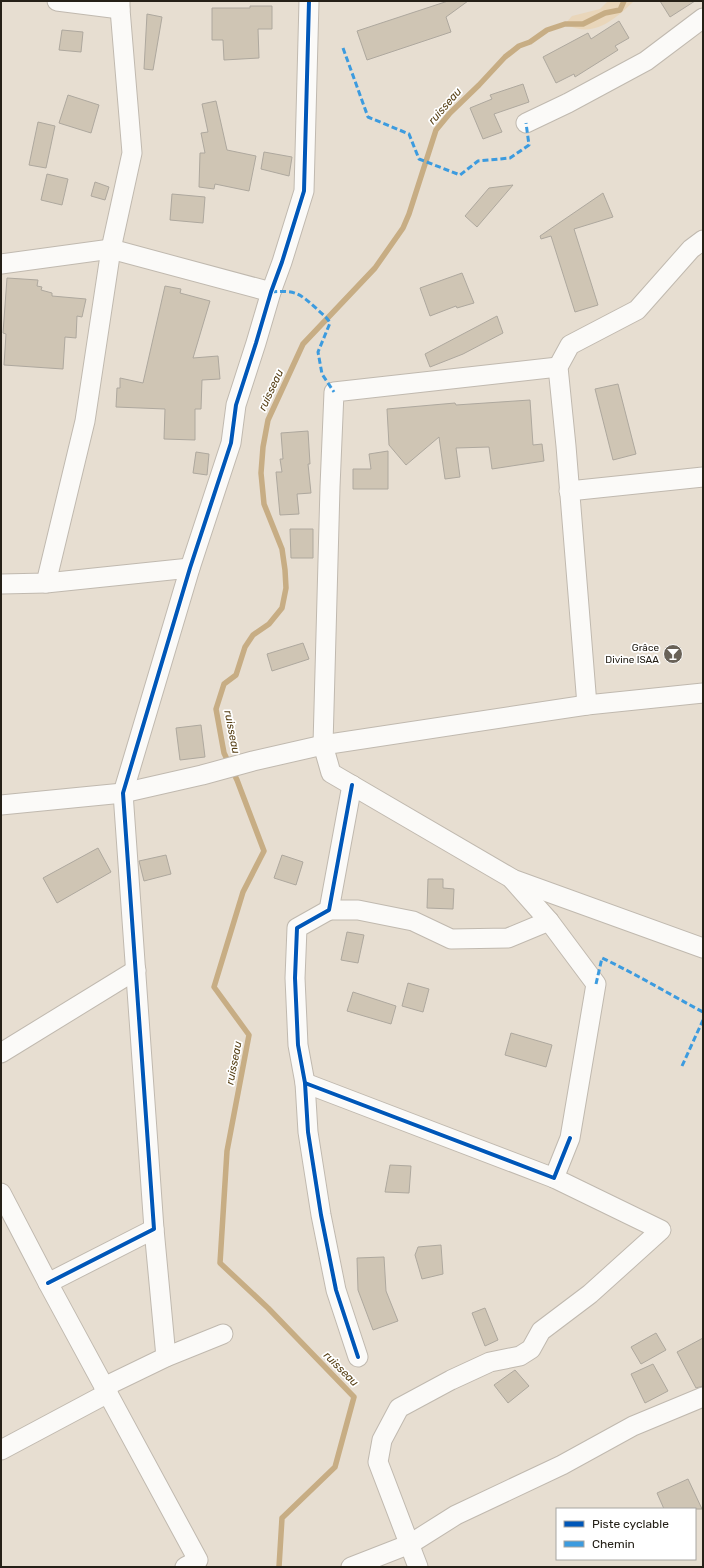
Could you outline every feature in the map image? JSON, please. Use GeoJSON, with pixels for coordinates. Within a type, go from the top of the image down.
{"type":"FeatureCollection","features":[{"type":"Feature","properties":{"kind":"street"},"geometry":{"type":"LineString","coordinates":[[46,583],[85,421],[111,249],[132,153],[120,5],[57,1]]}},
{"type":"Feature","properties":{"kind":"street"},"geometry":{"type":"LineString","coordinates":[[166,1357],[154,1229],[123,793],[190,568],[230,443],[236,405],[304,191],[309,1]]}},
{"type":"Feature","properties":{"kind":"street"},"geometry":{"type":"LineString","coordinates":[[526,124],[646,61],[703,18]]}},
{"type":"Feature","properties":{"kind":"street"},"geometry":{"type":"LineString","coordinates":[[587,705],[566,446],[558,367],[570,345],[637,310],[691,249],[703,240]]}},
{"type":"Feature","properties":{"kind":"street"},"geometry":{"type":"LineString","coordinates":[[1,264],[111,249],[271,292]]}},
{"type":"Feature","properties":{"kind":"street"},"geometry":{"type":"LineString","coordinates":[[558,367],[334,392],[323,745],[331,773],[511,878],[703,948]]}},
{"type":"Feature","properties":{"kind":"street"},"geometry":{"type":"LineString","coordinates":[[569,491],[703,477]]}},
{"type":"Feature","properties":{"kind":"street"},"geometry":{"type":"LineString","coordinates":[[1,584],[46,583],[190,568]]}},
{"type":"Feature","properties":{"kind":"street"},"geometry":{"type":"LineString","coordinates":[[1,805],[123,793],[323,745],[587,705],[703,693]]}},
{"type":"Feature","properties":{"kind":"street"},"geometry":{"type":"LineString","coordinates":[[329,910],[352,785]]}},
{"type":"Feature","properties":{"kind":"street"},"geometry":{"type":"LineString","coordinates":[[511,878],[549,921],[596,984],[570,1138],[554,1178]]}},
{"type":"Feature","properties":{"kind":"street"},"geometry":{"type":"LineString","coordinates":[[358,1357],[336,1290],[320,1215],[308,1132],[305,1083],[298,1045],[295,978],[297,928],[329,910],[358,910],[412,921],[451,939],[508,938],[549,921]]}},
{"type":"Feature","properties":{"kind":"street"},"geometry":{"type":"LineString","coordinates":[[1,1053],[136,970]]}},
{"type":"Feature","properties":{"kind":"street"},"geometry":{"type":"LineString","coordinates":[[305,1083],[554,1178],[661,1230],[590,1294],[541,1331],[531,1349],[520,1356],[490,1362],[451,1380],[399,1408],[382,1440],[378,1462],[418,1567]]}},
{"type":"Feature","properties":{"kind":"street"},"geometry":{"type":"LineString","coordinates":[[1,1193],[48,1284],[198,1560],[185,1567]]}},
{"type":"Feature","properties":{"kind":"street"},"geometry":{"type":"LineString","coordinates":[[48,1284],[154,1229]]}},
{"type":"Feature","properties":{"kind":"street"},"geometry":{"type":"LineString","coordinates":[[1,1450],[166,1357],[223,1334]]}},
{"type":"Feature","properties":{"kind":"street"},"geometry":{"type":"LineString","coordinates":[[351,1567],[410,1544],[456,1515],[562,1465],[633,1426],[703,1397]]}},
{"type":"Feature","properties":{"kind":"shaded area"},"geometry":{"type":"Polygon","coordinates":[[[608,1],[634,1],[611,21],[594,28],[575,28],[565,24],[572,16],[600,9],[608,1]]]}},
{"type":"Feature","properties":{"kind":"building"},"geometry":{"type":"Polygon","coordinates":[[[448,1],[468,1],[446,17],[451,32],[367,60],[357,31],[448,1]]]}},
{"type":"Feature","properties":{"kind":"building"},"geometry":{"type":"Polygon","coordinates":[[[660,1],[695,1],[670,17],[660,1]]]}},
{"type":"Feature","properties":{"kind":"building"},"geometry":{"type":"Polygon","coordinates":[[[250,6],[272,6],[272,29],[258,29],[259,58],[224,60],[223,40],[212,40],[212,8],[250,8],[250,6]]]}},
{"type":"Feature","properties":{"kind":"building"},"geometry":{"type":"Polygon","coordinates":[[[147,14],[162,17],[153,70],[144,69],[147,14]]]}},
{"type":"Feature","properties":{"kind":"building"},"geometry":{"type":"Polygon","coordinates":[[[619,21],[629,38],[615,46],[618,50],[575,77],[574,74],[556,83],[543,57],[588,33],[591,39],[619,21]]]}},
{"type":"Feature","properties":{"kind":"building"},"geometry":{"type":"Polygon","coordinates":[[[62,30],[83,32],[81,52],[59,50],[62,30]]]}},
{"type":"Feature","properties":{"kind":"building"},"geometry":{"type":"Polygon","coordinates":[[[523,84],[529,102],[494,114],[502,132],[483,139],[470,108],[492,99],[490,95],[523,84]]]}},
{"type":"Feature","properties":{"kind":"building"},"geometry":{"type":"Polygon","coordinates":[[[68,95],[99,105],[91,133],[59,123],[68,95]]]}},
{"type":"Feature","properties":{"kind":"building"},"geometry":{"type":"Polygon","coordinates":[[[216,101],[227,150],[256,156],[249,191],[215,184],[214,189],[199,187],[200,153],[205,153],[201,133],[208,132],[202,104],[216,101]]]}},
{"type":"Feature","properties":{"kind":"building"},"geometry":{"type":"Polygon","coordinates":[[[38,122],[55,126],[46,168],[29,165],[38,122]]]}},
{"type":"Feature","properties":{"kind":"building"},"geometry":{"type":"Polygon","coordinates":[[[264,152],[292,157],[289,176],[261,169],[264,152]]]}},
{"type":"Feature","properties":{"kind":"building"},"geometry":{"type":"Polygon","coordinates":[[[47,174],[68,179],[62,205],[41,200],[47,174]]]}},
{"type":"Feature","properties":{"kind":"building"},"geometry":{"type":"Polygon","coordinates":[[[95,182],[109,187],[105,200],[91,196],[95,182]]]}},
{"type":"Feature","properties":{"kind":"building"},"geometry":{"type":"Polygon","coordinates":[[[513,185],[477,227],[465,216],[489,188],[513,185]]]}},
{"type":"Feature","properties":{"kind":"building"},"geometry":{"type":"Polygon","coordinates":[[[603,193],[613,217],[574,229],[598,305],[575,312],[551,236],[541,239],[540,236],[603,193]]]}},
{"type":"Feature","properties":{"kind":"building"},"geometry":{"type":"Polygon","coordinates":[[[172,194],[205,197],[203,223],[170,220],[172,194]]]}},
{"type":"Feature","properties":{"kind":"building"},"geometry":{"type":"Polygon","coordinates":[[[462,273],[474,303],[457,308],[456,306],[430,316],[420,288],[462,273]]]}},
{"type":"Feature","properties":{"kind":"building"},"geometry":{"type":"Polygon","coordinates":[[[7,278],[38,280],[37,286],[42,287],[41,290],[52,293],[52,296],[86,299],[82,317],[77,316],[76,338],[65,337],[63,369],[4,365],[6,334],[3,333],[7,278]]]}},
{"type":"Feature","properties":{"kind":"building"},"geometry":{"type":"Polygon","coordinates":[[[165,286],[181,289],[180,293],[210,301],[193,358],[218,356],[220,379],[202,380],[201,409],[195,409],[195,440],[164,439],[165,409],[116,407],[117,388],[120,388],[120,378],[143,383],[165,286]]]}},
{"type":"Feature","properties":{"kind":"building"},"geometry":{"type":"Polygon","coordinates":[[[497,316],[503,333],[463,354],[430,367],[425,354],[497,316]]]}},
{"type":"Feature","properties":{"kind":"building"},"geometry":{"type":"Polygon","coordinates":[[[618,384],[636,454],[613,460],[595,389],[618,384]]]}},
{"type":"Feature","properties":{"kind":"building"},"geometry":{"type":"Polygon","coordinates":[[[530,400],[533,445],[542,444],[544,461],[492,469],[489,447],[456,448],[460,477],[445,479],[439,437],[406,465],[389,445],[387,409],[455,403],[456,405],[530,400]]]}},
{"type":"Feature","properties":{"kind":"building"},"geometry":{"type":"Polygon","coordinates":[[[308,431],[310,464],[308,464],[311,493],[297,494],[299,514],[280,515],[276,472],[282,472],[280,459],[283,459],[281,433],[308,431]]]}},
{"type":"Feature","properties":{"kind":"building"},"geometry":{"type":"Polygon","coordinates":[[[388,451],[388,489],[353,489],[353,469],[371,469],[369,454],[388,451]]]}},
{"type":"Feature","properties":{"kind":"building"},"geometry":{"type":"Polygon","coordinates":[[[196,452],[209,454],[207,475],[193,473],[196,452]]]}},
{"type":"Feature","properties":{"kind":"building"},"geometry":{"type":"Polygon","coordinates":[[[290,529],[313,529],[313,558],[291,558],[290,529]]]}},
{"type":"Feature","properties":{"kind":"building"},"geometry":{"type":"Polygon","coordinates":[[[303,643],[309,659],[272,671],[267,654],[303,643]]]}},
{"type":"Feature","properties":{"kind":"building"},"geometry":{"type":"Polygon","coordinates":[[[201,725],[205,757],[180,760],[176,728],[201,725]]]}},
{"type":"Feature","properties":{"kind":"building"},"geometry":{"type":"Polygon","coordinates":[[[98,848],[111,872],[57,903],[43,878],[98,848]]]}},
{"type":"Feature","properties":{"kind":"building"},"geometry":{"type":"Polygon","coordinates":[[[166,855],[171,874],[144,881],[139,861],[166,855]]]}},
{"type":"Feature","properties":{"kind":"building"},"geometry":{"type":"Polygon","coordinates":[[[282,855],[303,862],[296,885],[274,878],[282,855]]]}},
{"type":"Feature","properties":{"kind":"building"},"geometry":{"type":"Polygon","coordinates":[[[428,879],[443,879],[443,888],[454,889],[453,909],[427,908],[428,879]]]}},
{"type":"Feature","properties":{"kind":"building"},"geometry":{"type":"Polygon","coordinates":[[[347,932],[364,935],[358,963],[341,960],[347,932]]]}},
{"type":"Feature","properties":{"kind":"building"},"geometry":{"type":"Polygon","coordinates":[[[408,983],[429,989],[423,1012],[402,1006],[408,983]]]}},
{"type":"Feature","properties":{"kind":"building"},"geometry":{"type":"Polygon","coordinates":[[[353,992],[396,1006],[391,1024],[347,1011],[353,992]]]}},
{"type":"Feature","properties":{"kind":"building"},"geometry":{"type":"Polygon","coordinates":[[[511,1033],[552,1045],[546,1067],[505,1055],[511,1033]]]}},
{"type":"Feature","properties":{"kind":"building"},"geometry":{"type":"Polygon","coordinates":[[[390,1165],[411,1166],[409,1193],[385,1192],[390,1165]]]}},
{"type":"Feature","properties":{"kind":"building"},"geometry":{"type":"Polygon","coordinates":[[[441,1245],[443,1274],[422,1279],[415,1255],[418,1247],[441,1245]]]}},
{"type":"Feature","properties":{"kind":"building"},"geometry":{"type":"Polygon","coordinates":[[[384,1257],[386,1291],[398,1321],[373,1330],[358,1290],[357,1258],[384,1257]]]}},
{"type":"Feature","properties":{"kind":"building"},"geometry":{"type":"Polygon","coordinates":[[[485,1308],[498,1340],[485,1346],[472,1313],[485,1308]]]}},
{"type":"Feature","properties":{"kind":"building"},"geometry":{"type":"Polygon","coordinates":[[[656,1333],[666,1350],[641,1364],[631,1347],[656,1333]]]}},
{"type":"Feature","properties":{"kind":"building"},"geometry":{"type":"Polygon","coordinates":[[[703,1338],[703,1386],[696,1388],[677,1352],[703,1338]]]}},
{"type":"Feature","properties":{"kind":"building"},"geometry":{"type":"Polygon","coordinates":[[[653,1364],[668,1391],[645,1403],[631,1374],[653,1364]]]}},
{"type":"Feature","properties":{"kind":"building"},"geometry":{"type":"Polygon","coordinates":[[[515,1370],[529,1386],[508,1403],[494,1385],[515,1370]]]}},
{"type":"Feature","properties":{"kind":"building"},"geometry":{"type":"Polygon","coordinates":[[[688,1479],[702,1509],[664,1508],[657,1493],[688,1479]]]}},
{"type":"Feature","properties":{"kind":"waterway","name":"ruisseau"},"geometry":{"type":"LineString","coordinates":[[279,1567],[282,1518],[335,1467],[354,1397],[268,1308],[220,1263],[227,1151],[249,1035],[214,987],[243,892],[264,851],[237,780],[224,753],[216,709],[224,684],[236,675],[245,647],[253,635],[269,624],[282,608],[286,588],[282,549],[264,504],[261,473],[263,447],[268,420],[303,344],[375,268],[403,228],[409,214],[436,130],[450,113],[505,57],[519,46],[530,42],[547,30],[565,24],[583,24],[605,13],[620,10],[624,1]]}},
{"type":"Feature","properties":{"kind":"marked path"},"geometry":{"type":"LineString","coordinates":[[343,48],[368,117],[409,134],[419,159],[460,175],[478,161],[510,158],[529,145],[526,123]]}},
{"type":"Feature","properties":{"kind":"marked path"},"geometry":{"type":"LineString","coordinates":[[271,292],[292,292],[297,294],[311,304],[329,321],[330,323],[318,352],[322,374],[334,392]]}},
{"type":"Feature","properties":{"kind":"marked path"},"geometry":{"type":"LineString","coordinates":[[596,984],[602,958],[703,1012]]}},
{"type":"Feature","properties":{"kind":"marked path"},"geometry":{"type":"LineString","coordinates":[[682,1066],[703,1020]]}},
{"type":"Feature","properties":{"kind":"cycle path"},"geometry":{"type":"LineString","coordinates":[[48,1283],[154,1229],[123,793],[190,568],[231,443],[236,405],[304,191],[309,1]]}},
{"type":"Feature","properties":{"kind":"cycle path"},"geometry":{"type":"LineString","coordinates":[[352,785],[329,910],[297,928],[295,978],[298,1045],[305,1083],[308,1132],[321,1215],[336,1290],[358,1357]]}},
{"type":"Feature","properties":{"kind":"cycle path"},"geometry":{"type":"LineString","coordinates":[[305,1083],[554,1178],[570,1138]]}},
{"type":"Feature","properties":{"kind":"place","name":"Grâce Divine ISAA"},"geometry":{"type":"Point","coordinates":[673,654]}}]}
